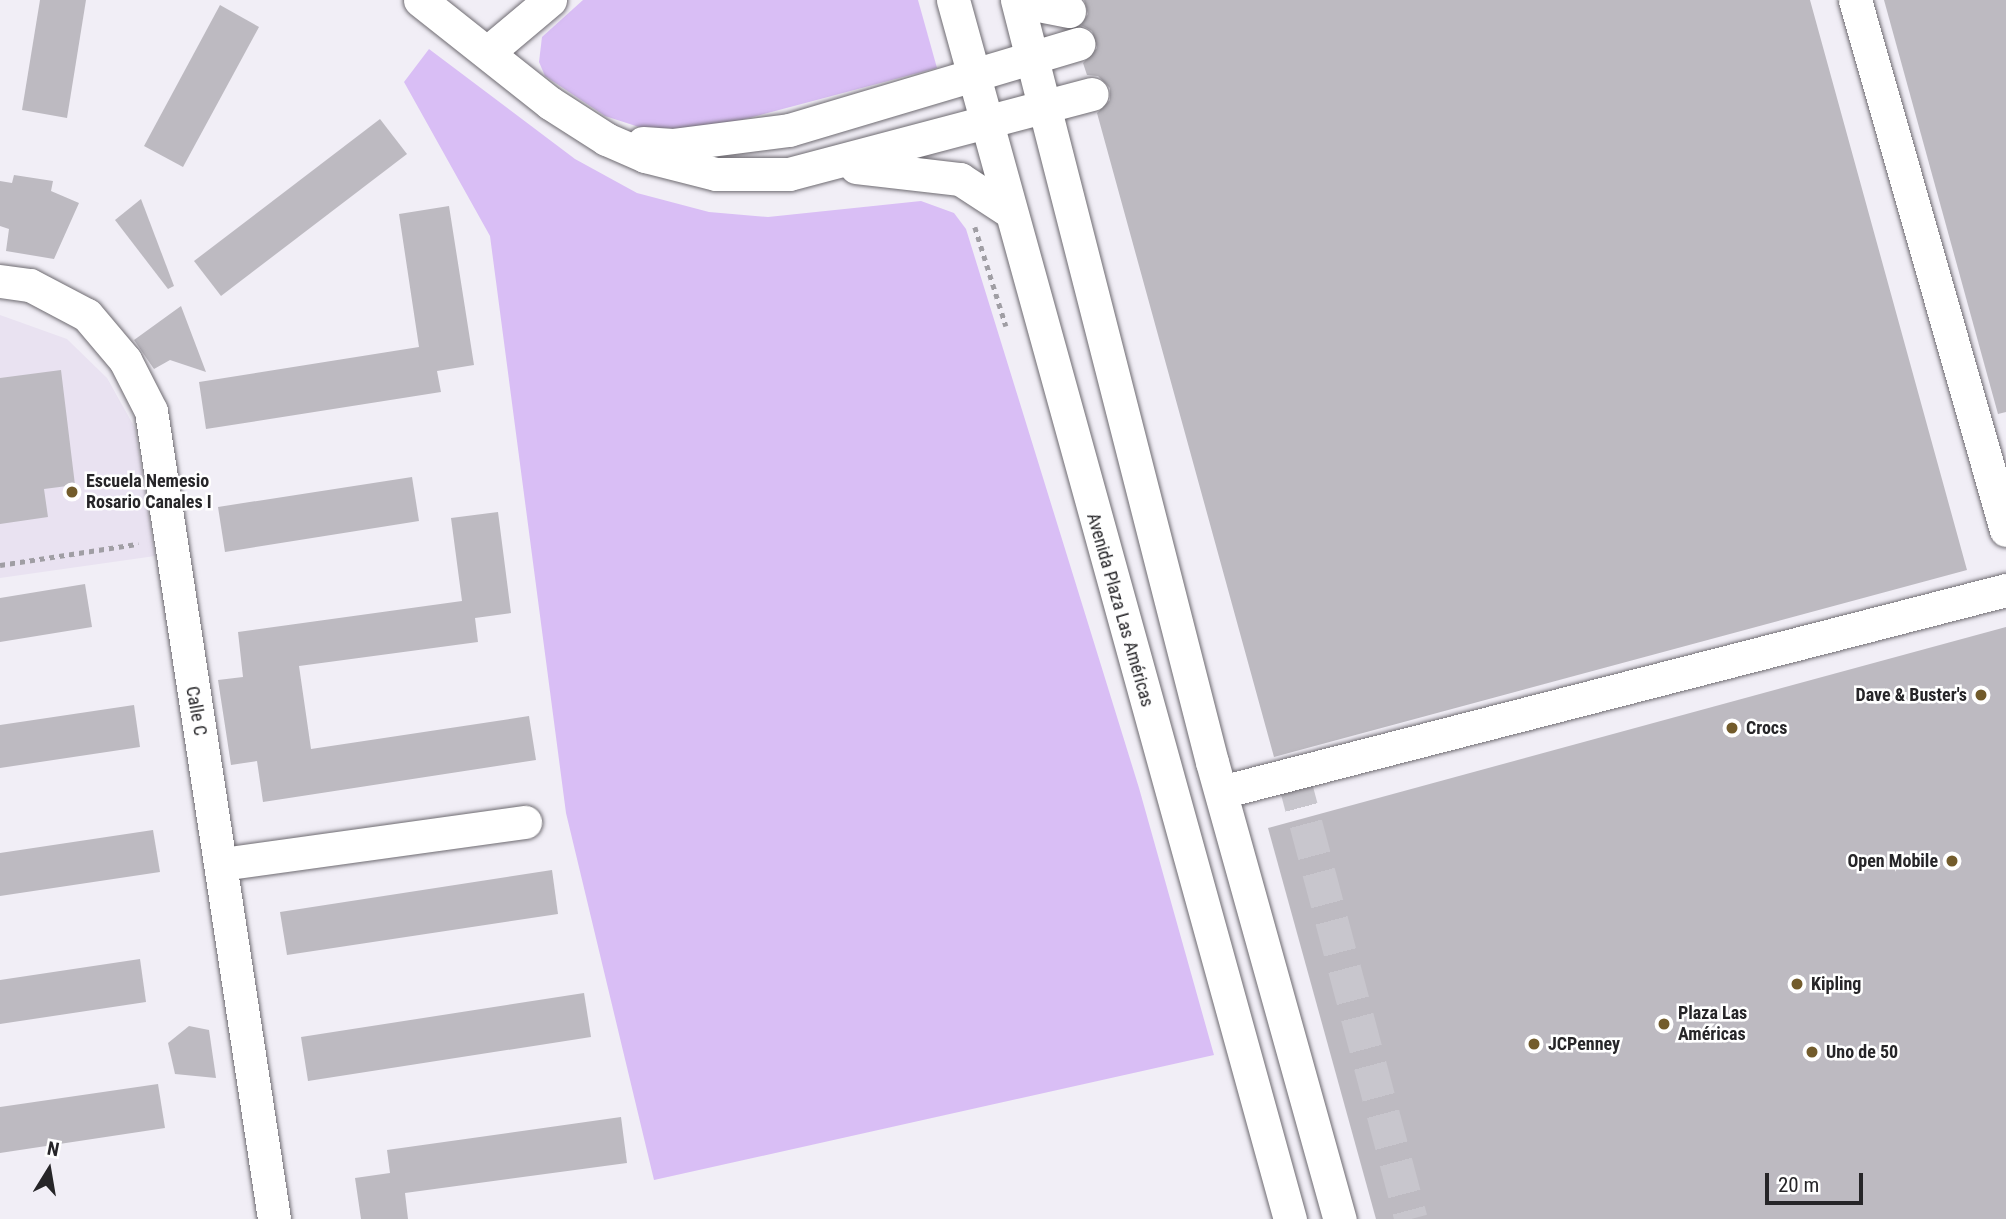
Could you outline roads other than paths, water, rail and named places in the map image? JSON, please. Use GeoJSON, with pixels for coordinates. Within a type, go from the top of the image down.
{"type":"FeatureCollection","features":[{"type":"Feature","properties":{"kind":"street"},"geometry":{"type":"LineString","coordinates":[[420,0],[550,103],[606,139],[645,156],[716,174],[789,174],[1092,94]]}},
{"type":"Feature","properties":{"kind":"street"},"geometry":{"type":"LineString","coordinates":[[488,52],[550,0]]}},
{"type":"Feature","properties":{"kind":"street","name":"Avenida Plaza Las Américas"},"geometry":{"type":"LineString","coordinates":[[953,0],[1009,211],[1290,1219]]}},
{"type":"Feature","properties":{"kind":"street"},"geometry":{"type":"LineString","coordinates":[[1069,11],[1018,0],[1221,792],[1340,1219]]}},
{"type":"Feature","properties":{"kind":"street"},"geometry":{"type":"LineString","coordinates":[[1855,0],[2006,530]]}},
{"type":"Feature","properties":{"kind":"street"},"geometry":{"type":"LineString","coordinates":[[606,139],[672,145],[789,130],[1078,44]]}},
{"type":"Feature","properties":{"kind":"street"},"geometry":{"type":"LineString","coordinates":[[812,167],[940,174],[981,189],[1009,211]]}},
{"type":"Feature","properties":{"kind":"street","name":"Calle C"},"geometry":{"type":"LineString","coordinates":[[0,281],[30,285],[87,315],[125,360],[151,411],[166,539],[222,864],[274,1219]]}},
{"type":"Feature","properties":{"kind":"street"},"geometry":{"type":"LineString","coordinates":[[1221,792],[2006,590]]}},
{"type":"Feature","properties":{"kind":"street"},"geometry":{"type":"LineString","coordinates":[[222,864],[525,822]]}},
{"type":"Feature","properties":{"kind":"tunnel"},"geometry":{"type":"LineString","coordinates":[[1293,775],[1411,1219]]}},
{"type":"Feature","properties":{"kind":"place","name":"Escuela Nemesio Rosario Canales I"},"geometry":{"type":"Point","coordinates":[72,492]}},
{"type":"Feature","properties":{"kind":"place","name":"Dave & Buster's"},"geometry":{"type":"Point","coordinates":[1981,695]}},
{"type":"Feature","properties":{"kind":"place","name":"Crocs"},"geometry":{"type":"Point","coordinates":[1732,728]}},
{"type":"Feature","properties":{"kind":"place","name":"Open Mobile"},"geometry":{"type":"Point","coordinates":[1952,861]}},
{"type":"Feature","properties":{"kind":"place","name":"Kipling"},"geometry":{"type":"Point","coordinates":[1797,984]}},
{"type":"Feature","properties":{"kind":"place","name":"Plaza Las Américas"},"geometry":{"type":"Point","coordinates":[1664,1024]}},
{"type":"Feature","properties":{"kind":"place","name":"JCPenney"},"geometry":{"type":"Point","coordinates":[1534,1044]}},
{"type":"Feature","properties":{"kind":"place","name":"Uno de 50"},"geometry":{"type":"Point","coordinates":[1812,1052]}}]}
